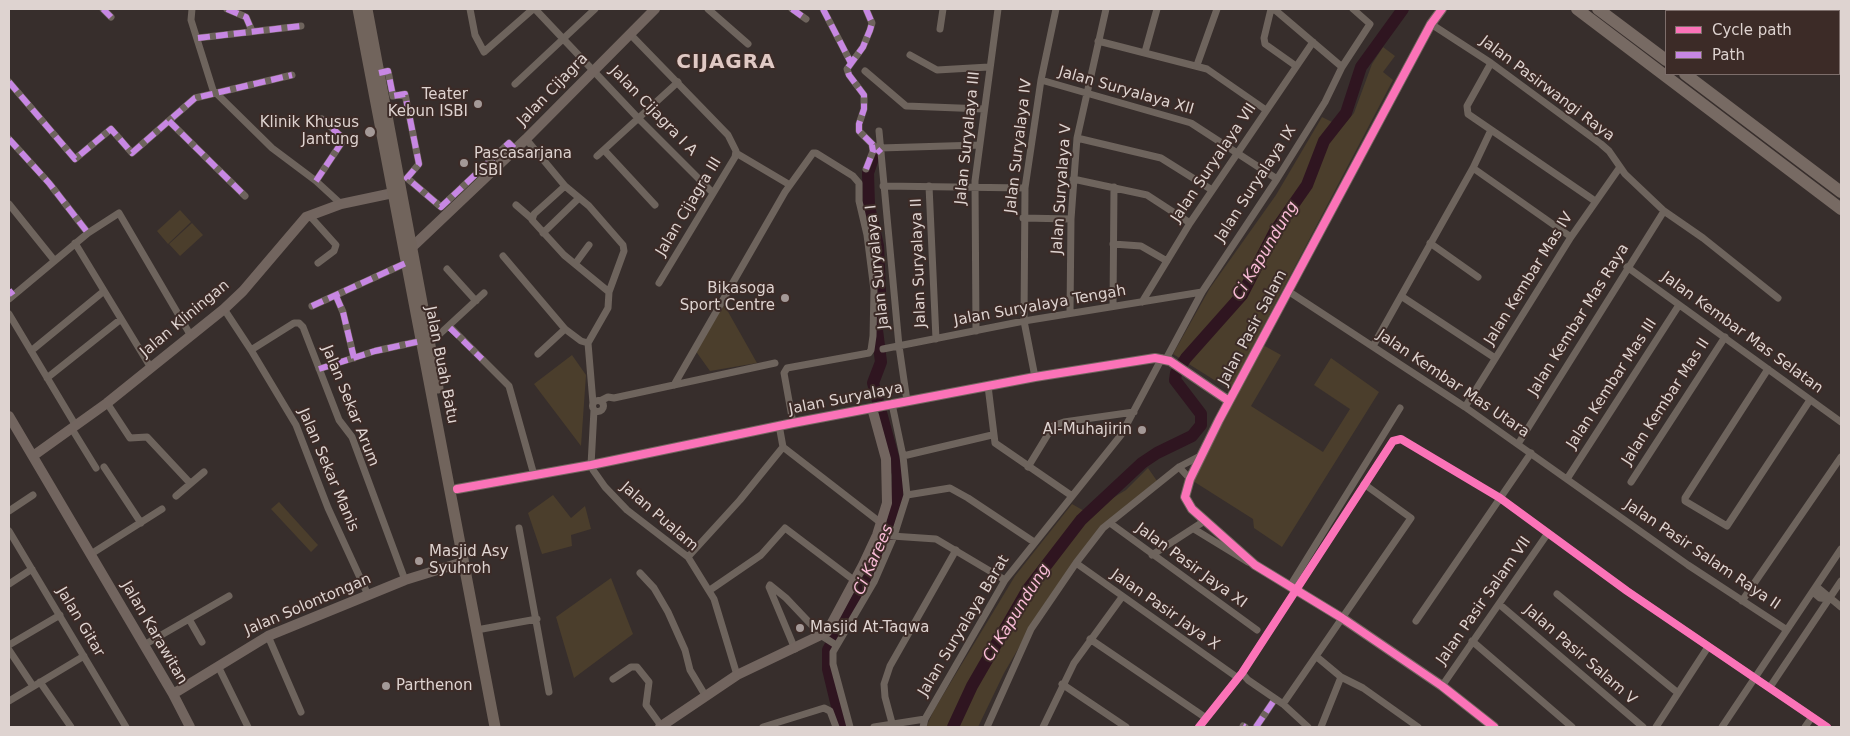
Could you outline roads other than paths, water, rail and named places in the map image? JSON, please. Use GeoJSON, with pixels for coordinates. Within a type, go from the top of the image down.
{"type":"FeatureCollection","features":[{"type":"Feature","properties":{"kind":"highway"},"geometry":{"type":"LineString","coordinates":[[1577,9],[1841,209]]}},
{"type":"Feature","properties":{"kind":"highway"},"geometry":{"type":"LineString","coordinates":[[1598,9],[1663,57],[1652,66]]}},
{"type":"Feature","properties":{"kind":"highway"},"geometry":{"type":"LineString","coordinates":[[1686,75],[1841,192]]}},
{"type":"Feature","properties":{"kind":"main road","name":"Jalan Buah Batu"},"geometry":{"type":"LineString","coordinates":[[358,9],[393,193],[408,254],[457,489],[501,727]]}},
{"type":"Feature","properties":{"kind":"main road","name":"Jalan Buah Batu"},"geometry":{"type":"LineString","coordinates":[[367,9],[384,72],[400,180],[408,254],[426,342],[463,562],[495,727]]}},
{"type":"Feature","properties":{"kind":"street"},"geometry":{"type":"LineString","coordinates":[[102,9],[111,17]]}},
{"type":"Feature","properties":{"kind":"street"},"geometry":{"type":"LineString","coordinates":[[192,9],[191,20],[198,38],[210,86],[272,148],[316,181],[341,204]]}},
{"type":"Feature","properties":{"kind":"street"},"geometry":{"type":"LineString","coordinates":[[227,9],[246,16],[252,31]]}},
{"type":"Feature","properties":{"kind":"street"},"geometry":{"type":"LineString","coordinates":[[470,9],[474,35],[484,52],[534,9]]}},
{"type":"Feature","properties":{"kind":"street","name":"Jalan Cijagra I A"},"geometry":{"type":"LineString","coordinates":[[534,9],[713,193]]}},
{"type":"Feature","properties":{"kind":"street"},"geometry":{"type":"LineString","coordinates":[[515,84],[595,9]]}},
{"type":"Feature","properties":{"kind":"street","name":"Jalan Cijagra"},"geometry":{"type":"LineString","coordinates":[[408,254],[655,9]]}},
{"type":"Feature","properties":{"kind":"street"},"geometry":{"type":"LineString","coordinates":[[708,9],[748,44]]}},
{"type":"Feature","properties":{"kind":"street"},"geometry":{"type":"LineString","coordinates":[[792,9],[806,19]]}},
{"type":"Feature","properties":{"kind":"street"},"geometry":{"type":"LineString","coordinates":[[823,9],[851,63]]}},
{"type":"Feature","properties":{"kind":"street"},"geometry":{"type":"LineString","coordinates":[[866,9],[872,23],[870,30],[864,47],[847,69],[849,75],[864,95],[864,109],[858,128],[877,149]]}},
{"type":"Feature","properties":{"kind":"street"},"geometry":{"type":"LineString","coordinates":[[940,29],[943,9]]}},
{"type":"Feature","properties":{"kind":"street","name":"Jalan Suryalaya III"},"geometry":{"type":"LineString","coordinates":[[976,331],[975,186],[998,9]]}},
{"type":"Feature","properties":{"kind":"street","name":"Jalan Suryalaya IV"},"geometry":{"type":"LineString","coordinates":[[1035,377],[1024,321],[1024,188],[1041,80],[1056,9]]}},
{"type":"Feature","properties":{"kind":"street","name":"Jalan Suryalaya V"},"geometry":{"type":"LineString","coordinates":[[1070,313],[1073,179],[1086,93],[1106,9]]}},
{"type":"Feature","properties":{"kind":"street"},"geometry":{"type":"LineString","coordinates":[[1145,52],[1157,9]]}},
{"type":"Feature","properties":{"kind":"street"},"geometry":{"type":"LineString","coordinates":[[1197,65],[1217,9]]}},
{"type":"Feature","properties":{"kind":"street"},"geometry":{"type":"LineString","coordinates":[[1296,66],[1265,44],[1264,38],[1272,9],[1342,67]]}},
{"type":"Feature","properties":{"kind":"street","name":"Jalan Suryalaya IX"},"geometry":{"type":"LineString","coordinates":[[1134,412],[1166,359],[1202,292],[1278,179],[1325,102],[1342,67],[1370,24],[1353,9]]}},
{"type":"Feature","properties":{"kind":"street","name":"Jalan Pasir Salam"},"geometry":{"type":"LineString","coordinates":[[1442,9],[1434,17],[1200,456],[1190,479],[1186,500],[1255,565],[1342,618],[1442,686],[1494,727]]}},
{"type":"Feature","properties":{"kind":"street","name":"Jalan Pasirwangi Raya"},"geometry":{"type":"LineString","coordinates":[[1434,17],[1491,63],[1601,144],[1620,167],[1664,211],[1703,238],[1778,298]]}},
{"type":"Feature","properties":{"kind":"street"},"geometry":{"type":"LineString","coordinates":[[198,38],[301,26]]}},
{"type":"Feature","properties":{"kind":"street","name":"Jalan Cijagra III"},"geometry":{"type":"LineString","coordinates":[[630,34],[728,135],[736,153],[659,284]]}},
{"type":"Feature","properties":{"kind":"street"},"geometry":{"type":"LineString","coordinates":[[1098,41],[1197,65],[1215,73],[1266,110]]}},
{"type":"Feature","properties":{"kind":"street","name":"Jalan Suryalaya VII"},"geometry":{"type":"LineString","coordinates":[[1142,302],[1190,223],[1313,42]]}},
{"type":"Feature","properties":{"kind":"street"},"geometry":{"type":"LineString","coordinates":[[910,55],[937,70],[989,67]]}},
{"type":"Feature","properties":{"kind":"street"},"geometry":{"type":"LineString","coordinates":[[1491,63],[1467,111],[1491,130],[1595,201]]}},
{"type":"Feature","properties":{"kind":"street"},"geometry":{"type":"LineString","coordinates":[[866,71],[906,106],[984,109]]}},
{"type":"Feature","properties":{"kind":"street"},"geometry":{"type":"LineString","coordinates":[[384,72],[393,96],[405,94],[419,164],[407,178],[441,207],[509,143],[515,149]]}},
{"type":"Feature","properties":{"kind":"street"},"geometry":{"type":"LineString","coordinates":[[9,82],[76,159],[111,129],[132,153],[197,97],[292,75]]}},
{"type":"Feature","properties":{"kind":"street","name":"Jalan Suryalaya XII"},"geometry":{"type":"LineString","coordinates":[[1041,80],[1191,123],[1278,179]]}},
{"type":"Feature","properties":{"kind":"street"},"geometry":{"type":"LineString","coordinates":[[597,156],[678,82]]}},
{"type":"Feature","properties":{"kind":"street"},"geometry":{"type":"LineString","coordinates":[[316,181],[344,139],[322,119]]}},
{"type":"Feature","properties":{"kind":"street"},"geometry":{"type":"LineString","coordinates":[[169,121],[245,196]]}},
{"type":"Feature","properties":{"kind":"street"},"geometry":{"type":"LineString","coordinates":[[1373,346],[1473,168],[1491,130]]}},
{"type":"Feature","properties":{"kind":"street","name":"Jalan Suryalaya I"},"geometry":{"type":"LineString","coordinates":[[879,131],[877,149],[884,186],[899,346],[907,401]]}},
{"type":"Feature","properties":{"kind":"street"},"geometry":{"type":"LineString","coordinates":[[1078,138],[1161,158],[1212,190]]}},
{"type":"Feature","properties":{"kind":"street"},"geometry":{"type":"LineString","coordinates":[[9,139],[49,183],[88,233]]}},
{"type":"Feature","properties":{"kind":"street"},"geometry":{"type":"LineString","coordinates":[[526,139],[565,186],[624,245],[624,251],[609,292],[608,308],[588,343],[596,405],[591,465]]}},
{"type":"Feature","properties":{"kind":"street"},"geometry":{"type":"LineString","coordinates":[[866,169],[873,151],[877,149],[979,145]]}},
{"type":"Feature","properties":{"kind":"street"},"geometry":{"type":"LineString","coordinates":[[604,150],[655,205]]}},
{"type":"Feature","properties":{"kind":"street"},"geometry":{"type":"LineString","coordinates":[[674,385],[790,186],[814,152],[858,181],[874,290],[873,336],[870,352],[788,368],[785,371],[793,422]]}},
{"type":"Feature","properties":{"kind":"street"},"geometry":{"type":"LineString","coordinates":[[736,153],[790,186]]}},
{"type":"Feature","properties":{"kind":"street","name":"Jalan Kembar Mas IV"},"geometry":{"type":"LineString","coordinates":[[1465,407],[1571,237],[1620,167]]}},
{"type":"Feature","properties":{"kind":"street"},"geometry":{"type":"LineString","coordinates":[[1473,168],[1571,237]]}},
{"type":"Feature","properties":{"kind":"street"},"geometry":{"type":"LineString","coordinates":[[1073,179],[1147,195],[1190,223]]}},
{"type":"Feature","properties":{"kind":"street"},"geometry":{"type":"LineString","coordinates":[[393,193],[400,180]]}},
{"type":"Feature","properties":{"kind":"street"},"geometry":{"type":"LineString","coordinates":[[532,218],[565,186]]}},
{"type":"Feature","properties":{"kind":"street"},"geometry":{"type":"LineString","coordinates":[[884,186],[1024,188]]}},
{"type":"Feature","properties":{"kind":"street","name":"Jalan Suryalaya II"},"geometry":{"type":"LineString","coordinates":[[929,186],[936,339]]}},
{"type":"Feature","properties":{"kind":"street"},"geometry":{"type":"LineString","coordinates":[[1113,306],[1114,187]]}},
{"type":"Feature","properties":{"kind":"street","name":"Jalan Kliningan"},"geometry":{"type":"LineString","coordinates":[[33,456],[107,403],[224,310],[309,215],[341,204],[393,193]]}},
{"type":"Feature","properties":{"kind":"street"},"geometry":{"type":"LineString","coordinates":[[543,233],[579,198]]}},
{"type":"Feature","properties":{"kind":"street"},"geometry":{"type":"LineString","coordinates":[[9,204],[54,260]]}},
{"type":"Feature","properties":{"kind":"street"},"geometry":{"type":"LineString","coordinates":[[516,205],[532,218],[543,233],[575,264],[609,292]]}},
{"type":"Feature","properties":{"kind":"street","name":"Jalan Kembar Mas Raya"},"geometry":{"type":"LineString","coordinates":[[1518,444],[1627,267],[1664,211]]}},
{"type":"Feature","properties":{"kind":"street"},"geometry":{"type":"LineString","coordinates":[[10,295],[88,233],[120,213],[190,336]]}},
{"type":"Feature","properties":{"kind":"street"},"geometry":{"type":"LineString","coordinates":[[309,215],[336,245],[334,251],[318,263]]}},
{"type":"Feature","properties":{"kind":"street"},"geometry":{"type":"LineString","coordinates":[[1023,218],[1071,219]]}},
{"type":"Feature","properties":{"kind":"street"},"geometry":{"type":"LineString","coordinates":[[76,243],[151,368]]}},
{"type":"Feature","properties":{"kind":"street"},"geometry":{"type":"LineString","coordinates":[[1430,243],[1478,277]]}},
{"type":"Feature","properties":{"kind":"street"},"geometry":{"type":"LineString","coordinates":[[575,264],[589,244]]}},
{"type":"Feature","properties":{"kind":"street"},"geometry":{"type":"LineString","coordinates":[[1113,244],[1141,246],[1167,262]]}},
{"type":"Feature","properties":{"kind":"street"},"geometry":{"type":"LineString","coordinates":[[312,306],[336,296],[408,254]]}},
{"type":"Feature","properties":{"kind":"street"},"geometry":{"type":"LineString","coordinates":[[503,256],[565,329],[581,341],[588,343]]}},
{"type":"Feature","properties":{"kind":"street","name":"Jalan Kembar Mas Selatan"},"geometry":{"type":"LineString","coordinates":[[1627,267],[1841,422]]}},
{"type":"Feature","properties":{"kind":"street"},"geometry":{"type":"LineString","coordinates":[[446,269],[476,301]]}},
{"type":"Feature","properties":{"kind":"street"},"geometry":{"type":"LineString","coordinates":[[31,351],[104,291]]}},
{"type":"Feature","properties":{"kind":"street","name":"Jalan Kembar Mas Utara"},"geometry":{"type":"LineString","coordinates":[[1288,291],[1465,407],[1601,503]]}},
{"type":"Feature","properties":{"kind":"street","name":"Jalan Suryalaya Tengah"},"geometry":{"type":"LineString","coordinates":[[883,349],[1024,321],[1202,292]]}},
{"type":"Feature","properties":{"kind":"street"},"geometry":{"type":"LineString","coordinates":[[320,368],[354,358],[426,342],[450,326],[484,293]]}},
{"type":"Feature","properties":{"kind":"street"},"geometry":{"type":"LineString","coordinates":[[336,296],[343,312],[354,358]]}},
{"type":"Feature","properties":{"kind":"street"},"geometry":{"type":"LineString","coordinates":[[1401,296],[1495,358]]}},
{"type":"Feature","properties":{"kind":"street","name":"Jalan Kembar Mas III"},"geometry":{"type":"LineString","coordinates":[[1567,478],[1680,304]]}},
{"type":"Feature","properties":{"kind":"street","name":"Jalan Sekar Manis"},"geometry":{"type":"LineString","coordinates":[[224,310],[251,350],[296,425],[328,508],[368,595]]}},
{"type":"Feature","properties":{"kind":"street"},"geometry":{"type":"LineString","coordinates":[[9,314],[74,428],[141,523]]}},
{"type":"Feature","properties":{"kind":"street"},"geometry":{"type":"LineString","coordinates":[[47,378],[121,319]]}},
{"type":"Feature","properties":{"kind":"street","name":"Jalan Sekar Arum"},"geometry":{"type":"LineString","coordinates":[[251,350],[297,323],[303,327],[339,420],[352,437],[405,580]]}},
{"type":"Feature","properties":{"kind":"street"},"geometry":{"type":"LineString","coordinates":[[450,326],[509,386],[534,475]]}},
{"type":"Feature","properties":{"kind":"street"},"geometry":{"type":"LineString","coordinates":[[538,354],[565,329]]}},
{"type":"Feature","properties":{"kind":"street","name":"Jalan Kembar Mas II"},"geometry":{"type":"LineString","coordinates":[[1631,482],[1725,337]]}},
{"type":"Feature","properties":{"kind":"street"},"geometry":{"type":"LineString","coordinates":[[1166,359],[1229,401]]}},
{"type":"Feature","properties":{"kind":"street","name":"Jalan Suryalaya"},"geometry":{"type":"LineString","coordinates":[[457,489],[591,465],[793,422],[1035,377],[1166,359]]}},
{"type":"Feature","properties":{"kind":"street"},"geometry":{"type":"LineString","coordinates":[[596,405],[614,398],[775,363]]}},
{"type":"Feature","properties":{"kind":"street"},"geometry":{"type":"LineString","coordinates":[[1768,369],[1685,498],[1685,502],[1727,526],[1810,400]]}},
{"type":"Feature","properties":{"kind":"street"},"geometry":{"type":"LineString","coordinates":[[988,386],[992,435],[995,443],[1072,496]]}},
{"type":"Feature","properties":{"kind":"street"},"geometry":{"type":"LineString","coordinates":[[107,403],[130,438],[147,438],[190,483]]}},
{"type":"Feature","properties":{"kind":"street"},"geometry":{"type":"LineString","coordinates":[[850,727],[833,664],[834,644],[874,582],[888,536],[907,495],[903,456],[890,404]]}},
{"type":"Feature","properties":{"kind":"street"},"geometry":{"type":"LineString","coordinates":[[874,407],[886,459],[888,496],[881,523]]}},
{"type":"Feature","properties":{"kind":"street"},"geometry":{"type":"LineString","coordinates":[[1199,727],[1240,675],[1400,408]]}},
{"type":"Feature","properties":{"kind":"street"},"geometry":{"type":"LineString","coordinates":[[1028,467],[1053,426],[1064,422],[1134,412]]}},
{"type":"Feature","properties":{"kind":"street","name":"Jalan Suryalaya Barat"},"geometry":{"type":"LineString","coordinates":[[923,727],[925,719],[1005,580],[1116,441],[1134,412]]}},
{"type":"Feature","properties":{"kind":"street","name":"Jalan Karawitan"},"geometry":{"type":"LineString","coordinates":[[9,416],[173,694],[190,727]]}},
{"type":"Feature","properties":{"kind":"street"},"geometry":{"type":"LineString","coordinates":[[780,426],[783,447],[881,523],[888,536]]}},
{"type":"Feature","properties":{"kind":"street"},"geometry":{"type":"LineString","coordinates":[[903,456],[992,435]]}},
{"type":"Feature","properties":{"kind":"street"},"geometry":{"type":"LineString","coordinates":[[1293,587],[1393,441],[1401,439],[1500,498],[1708,647],[1763,682],[1827,727]]}},
{"type":"Feature","properties":{"kind":"street"},"geometry":{"type":"LineString","coordinates":[[688,557],[740,500],[783,447]]}},
{"type":"Feature","properties":{"kind":"street"},"geometry":{"type":"LineString","coordinates":[[1416,622],[1531,453]]}},
{"type":"Feature","properties":{"kind":"street"},"geometry":{"type":"LineString","coordinates":[[987,727],[1031,629],[1076,563],[1110,523],[1179,467],[1200,456]]}},
{"type":"Feature","properties":{"kind":"street"},"geometry":{"type":"LineString","coordinates":[[1742,601],[1841,457]]}},
{"type":"Feature","properties":{"kind":"street","name":"Jalan Pualam"},"geometry":{"type":"LineString","coordinates":[[591,465],[605,487],[622,504],[688,557],[710,590],[737,675]]}},
{"type":"Feature","properties":{"kind":"street"},"geometry":{"type":"LineString","coordinates":[[1179,467],[1190,479]]}},
{"type":"Feature","properties":{"kind":"street"},"geometry":{"type":"LineString","coordinates":[[176,496],[204,472]]}},
{"type":"Feature","properties":{"kind":"street"},"geometry":{"type":"LineString","coordinates":[[1283,704],[1411,518],[1364,484]]}},
{"type":"Feature","properties":{"kind":"street"},"geometry":{"type":"LineString","coordinates":[[907,495],[950,488],[1034,542]]}},
{"type":"Feature","properties":{"kind":"street"},"geometry":{"type":"LineString","coordinates":[[9,511],[33,495]]}},
{"type":"Feature","properties":{"kind":"street","name":"Jalan Pasir Salam Raya II"},"geometry":{"type":"LineString","coordinates":[[1601,503],[1688,565],[1787,630]]}},
{"type":"Feature","properties":{"kind":"street"},"geometry":{"type":"LineString","coordinates":[[91,554],[162,509]]}},
{"type":"Feature","properties":{"kind":"street"},"geometry":{"type":"LineString","coordinates":[[1152,555],[1206,520]]}},
{"type":"Feature","properties":{"kind":"street","name":"Jalan Pasir Jaya XI"},"geometry":{"type":"LineString","coordinates":[[1110,523],[1257,630]]}},
{"type":"Feature","properties":{"kind":"street"},"geometry":{"type":"LineString","coordinates":[[520,528],[548,692]]}},
{"type":"Feature","properties":{"kind":"street"},"geometry":{"type":"LineString","coordinates":[[710,590],[761,555],[784,528],[855,581]]}},
{"type":"Feature","properties":{"kind":"street"},"geometry":{"type":"LineString","coordinates":[[1194,529],[1241,559],[1255,565]]}},
{"type":"Feature","properties":{"kind":"street","name":"Jalan Gitar"},"geometry":{"type":"LineString","coordinates":[[9,531],[126,727]]}},
{"type":"Feature","properties":{"kind":"street","name":"Jalan Pasir Salam VII"},"geometry":{"type":"LineString","coordinates":[[1442,686],[1548,533]]}},
{"type":"Feature","properties":{"kind":"street"},"geometry":{"type":"LineString","coordinates":[[888,536],[936,539],[1005,580]]}},
{"type":"Feature","properties":{"kind":"street"},"geometry":{"type":"LineString","coordinates":[[613,680],[631,668],[637,667],[650,687],[646,705],[661,727],[705,695],[737,675],[823,637],[828,632],[855,581],[888,536]]}},
{"type":"Feature","properties":{"kind":"street"},"geometry":{"type":"LineString","coordinates":[[1763,682],[1787,630],[1841,549]]}},
{"type":"Feature","properties":{"kind":"street"},"geometry":{"type":"LineString","coordinates":[[892,723],[885,697],[884,684],[890,666],[956,550]]}},
{"type":"Feature","properties":{"kind":"street","name":"Jalan Solontongan"},"geometry":{"type":"LineString","coordinates":[[173,694],[268,636],[405,580],[463,562]]}},
{"type":"Feature","properties":{"kind":"street","name":"Jalan Pasir Jaya X"},"geometry":{"type":"LineString","coordinates":[[1076,563],[1122,597],[1276,699],[1308,727]]}},
{"type":"Feature","properties":{"kind":"street"},"geometry":{"type":"LineString","coordinates":[[9,584],[32,569]]}},
{"type":"Feature","properties":{"kind":"street"},"geometry":{"type":"LineString","coordinates":[[640,573],[654,588],[668,612],[685,650],[690,670],[705,695]]}},
{"type":"Feature","properties":{"kind":"street"},"geometry":{"type":"LineString","coordinates":[[1722,727],[1763,682],[1829,599],[1841,581]]}},
{"type":"Feature","properties":{"kind":"street"},"geometry":{"type":"LineString","coordinates":[[795,649],[769,587],[770,585],[786,598],[823,637],[834,644]]}},
{"type":"Feature","properties":{"kind":"street"},"geometry":{"type":"LineString","coordinates":[[1815,590],[1820,598],[1829,599],[1841,607]]}},
{"type":"Feature","properties":{"kind":"street"},"geometry":{"type":"LineString","coordinates":[[1557,594],[1678,693]]}},
{"type":"Feature","properties":{"kind":"street"},"geometry":{"type":"LineString","coordinates":[[144,645],[229,596]]}},
{"type":"Feature","properties":{"kind":"street"},"geometry":{"type":"LineString","coordinates":[[1043,727],[1062,684],[1090,639],[1122,597]]}},
{"type":"Feature","properties":{"kind":"street","name":"Jalan Pasir Salam V"},"geometry":{"type":"LineString","coordinates":[[1499,604],[1643,727]]}},
{"type":"Feature","properties":{"kind":"street"},"geometry":{"type":"LineString","coordinates":[[9,645],[60,615]]}},
{"type":"Feature","properties":{"kind":"street"},"geometry":{"type":"LineString","coordinates":[[189,619],[202,642]]}},
{"type":"Feature","properties":{"kind":"street"},"geometry":{"type":"LineString","coordinates":[[482,629],[537,619]]}},
{"type":"Feature","properties":{"kind":"street"},"geometry":{"type":"LineString","coordinates":[[268,636],[301,712]]}},
{"type":"Feature","properties":{"kind":"street"},"geometry":{"type":"LineString","coordinates":[[1090,639],[1206,718]]}},
{"type":"Feature","properties":{"kind":"street"},"geometry":{"type":"LineString","coordinates":[[1472,642],[1572,727]]}},
{"type":"Feature","properties":{"kind":"street"},"geometry":{"type":"LineString","coordinates":[[1656,727],[1708,647]]}},
{"type":"Feature","properties":{"kind":"street"},"geometry":{"type":"LineString","coordinates":[[9,650],[71,727]]}},
{"type":"Feature","properties":{"kind":"street"},"geometry":{"type":"LineString","coordinates":[[9,701],[84,656]]}},
{"type":"Feature","properties":{"kind":"street"},"geometry":{"type":"LineString","coordinates":[[1317,657],[1341,676],[1363,688],[1418,727]]}},
{"type":"Feature","properties":{"kind":"street"},"geometry":{"type":"LineString","coordinates":[[218,666],[248,727]]}},
{"type":"Feature","properties":{"kind":"street"},"geometry":{"type":"LineString","coordinates":[[1321,727],[1341,676]]}},
{"type":"Feature","properties":{"kind":"street"},"geometry":{"type":"LineString","coordinates":[[1062,684],[1126,727]]}},
{"type":"Feature","properties":{"kind":"street"},"geometry":{"type":"LineString","coordinates":[[1256,727],[1276,699]]}},
{"type":"Feature","properties":{"kind":"street"},"geometry":{"type":"LineString","coordinates":[[763,727],[788,723],[826,709],[836,727]]}},
{"type":"Feature","properties":{"kind":"street"},"geometry":{"type":"LineString","coordinates":[[1805,727],[1812,717]]}},
{"type":"Feature","properties":{"kind":"street"},"geometry":{"type":"LineString","coordinates":[[874,727],[925,719]]}},
{"type":"Feature","properties":{"kind":"waterway","name":"Ci Kapundung"},"geometry":{"type":"LineString","coordinates":[[953,727],[972,686],[1028,589],[1081,520],[1142,463],[1157,453],[1192,436],[1201,425],[1201,414],[1175,380],[1176,373],[1186,358],[1242,295],[1275,231],[1307,185],[1324,141],[1346,113],[1361,67],[1403,9]]}},
{"type":"Feature","properties":{"kind":"waterway","name":"Ci Karees"},"geometry":{"type":"LineString","coordinates":[[842,727],[828,669],[828,650],[869,578],[892,526],[897,496],[898,475],[873,383],[881,362],[877,330],[880,290],[878,246],[869,206],[868,173],[874,155]]}},
{"type":"Feature","properties":{"kind":"place","name":"Teater Kebun ISBI"},"geometry":{"type":"Point","coordinates":[478,104]}},
{"type":"Feature","properties":{"kind":"place","name":"Klinik Khusus Jantung"},"geometry":{"type":"Point","coordinates":[370,132]}},
{"type":"Feature","properties":{"kind":"place","name":"Pascasarjana ISBI"},"geometry":{"type":"Point","coordinates":[464,163]}},
{"type":"Feature","properties":{"kind":"place","name":"Bikasoga Sport Centre"},"geometry":{"type":"Point","coordinates":[785,298]}},
{"type":"Feature","properties":{"kind":"place","name":"Al-Muhajirin"},"geometry":{"type":"Point","coordinates":[1142,430]}},
{"type":"Feature","properties":{"kind":"place","name":"Masjid Asy Syuhroh"},"geometry":{"type":"Point","coordinates":[419,561]}},
{"type":"Feature","properties":{"kind":"place","name":"Masjid At-Taqwa"},"geometry":{"type":"Point","coordinates":[800,628]}},
{"type":"Feature","properties":{"kind":"place","name":"Parthenon"},"geometry":{"type":"Point","coordinates":[386,686]}},
{"type":"Feature","properties":{"kind":"district","name":"CIJAGRA"},"geometry":{"type":"Point","coordinates":[726,63]}}]}
